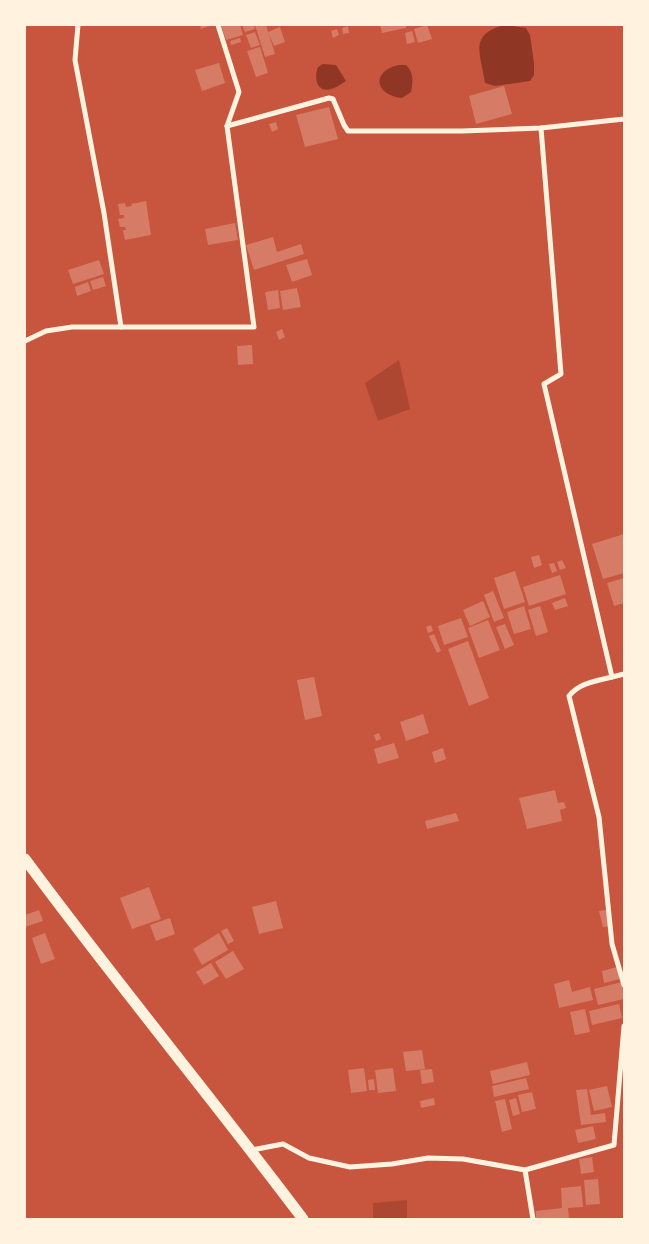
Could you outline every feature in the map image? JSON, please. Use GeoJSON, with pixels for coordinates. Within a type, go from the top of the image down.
{"type":"FeatureCollection","features":[{"type":"Feature","properties":{"kind":"highway"},"geometry":{"type":"LineString","coordinates":[[25,859],[81,935],[251,1150],[303,1219]]}},
{"type":"Feature","properties":{"kind":"street"},"geometry":{"type":"LineString","coordinates":[[78,25],[76,60],[104,213],[121,327]]}},
{"type":"Feature","properties":{"kind":"street"},"geometry":{"type":"LineString","coordinates":[[25,341],[46,331],[72,327],[254,328],[227,126],[239,92],[218,25]]}},
{"type":"Feature","properties":{"kind":"street"},"geometry":{"type":"LineString","coordinates":[[227,126],[329,98],[333,99],[348,131],[462,131],[541,128],[624,119]]}},
{"type":"Feature","properties":{"kind":"street"},"geometry":{"type":"LineString","coordinates":[[541,128],[561,374],[544,384],[612,677]]}},
{"type":"Feature","properties":{"kind":"street"},"geometry":{"type":"LineString","coordinates":[[624,674],[585,684],[574,690],[569,696],[599,817],[612,944],[624,985]]}},
{"type":"Feature","properties":{"kind":"street"},"geometry":{"type":"LineString","coordinates":[[251,1150],[283,1144],[310,1158],[350,1167],[392,1164],[428,1158],[462,1159],[525,1170],[614,1145],[624,1026]]}},
{"type":"Feature","properties":{"kind":"street"},"geometry":{"type":"LineString","coordinates":[[525,1170],[533,1219]]}},
{"type":"Feature","properties":{"kind":"shaded area"},"geometry":{"type":"Polygon","coordinates":[[[504,25],[526,28],[530,35],[534,75],[530,81],[495,86],[485,83],[479,47],[481,40],[485,34],[504,25]]]}},
{"type":"Feature","properties":{"kind":"shaded area"},"geometry":{"type":"Polygon","coordinates":[[[323,64],[336,65],[346,81],[337,87],[326,90],[322,89],[317,83],[316,75],[318,67],[323,64]]]}},
{"type":"Feature","properties":{"kind":"shaded area"},"geometry":{"type":"Polygon","coordinates":[[[399,65],[406,65],[412,77],[411,92],[402,98],[386,92],[379,83],[380,77],[384,72],[399,65]]]}},
{"type":"Feature","properties":{"kind":"shaded area"},"geometry":{"type":"Polygon","coordinates":[[[399,360],[410,409],[378,421],[365,383],[399,360]]]}},
{"type":"Feature","properties":{"kind":"shaded area"},"geometry":{"type":"Polygon","coordinates":[[[407,1200],[407,1219],[373,1219],[373,1203],[407,1200]]]}},
{"type":"Feature","properties":{"kind":"building"},"geometry":{"type":"Polygon","coordinates":[[[200,25],[212,25],[201,29],[200,25]]]}},
{"type":"Feature","properties":{"kind":"building"},"geometry":{"type":"Polygon","coordinates":[[[221,25],[240,25],[243,35],[226,40],[221,25]]]}},
{"type":"Feature","properties":{"kind":"building"},"geometry":{"type":"Polygon","coordinates":[[[242,25],[254,25],[255,29],[245,32],[242,25]]]}},
{"type":"Feature","properties":{"kind":"building"},"geometry":{"type":"Polygon","coordinates":[[[255,25],[266,25],[275,54],[265,57],[255,25]]]}},
{"type":"Feature","properties":{"kind":"building"},"geometry":{"type":"Polygon","coordinates":[[[380,25],[406,25],[406,28],[382,33],[380,25]]]}},
{"type":"Feature","properties":{"kind":"building"},"geometry":{"type":"Polygon","coordinates":[[[427,25],[432,39],[418,43],[414,29],[427,25]]]}},
{"type":"Feature","properties":{"kind":"building"},"geometry":{"type":"Polygon","coordinates":[[[348,26],[349,33],[343,34],[342,28],[348,26]]]}},
{"type":"Feature","properties":{"kind":"building"},"geometry":{"type":"Polygon","coordinates":[[[280,27],[285,42],[274,46],[268,32],[280,27]]]}},
{"type":"Feature","properties":{"kind":"building"},"geometry":{"type":"Polygon","coordinates":[[[337,29],[339,35],[333,38],[331,31],[337,29]]]}},
{"type":"Feature","properties":{"kind":"building"},"geometry":{"type":"Polygon","coordinates":[[[412,31],[415,42],[407,44],[405,33],[412,31]]]}},
{"type":"Feature","properties":{"kind":"building"},"geometry":{"type":"Polygon","coordinates":[[[255,32],[260,45],[251,48],[246,35],[255,32]]]}},
{"type":"Feature","properties":{"kind":"building"},"geometry":{"type":"Polygon","coordinates":[[[240,38],[241,42],[231,45],[230,41],[240,38]]]}},
{"type":"Feature","properties":{"kind":"building"},"geometry":{"type":"Polygon","coordinates":[[[260,47],[268,73],[256,77],[247,51],[260,47]]]}},
{"type":"Feature","properties":{"kind":"building"},"geometry":{"type":"Polygon","coordinates":[[[219,63],[225,83],[202,91],[195,70],[219,63]]]}},
{"type":"Feature","properties":{"kind":"building"},"geometry":{"type":"Polygon","coordinates":[[[504,86],[512,114],[476,124],[469,96],[504,86]]]}},
{"type":"Feature","properties":{"kind":"building"},"geometry":{"type":"Polygon","coordinates":[[[329,107],[338,139],[305,147],[296,115],[329,107]]]}},
{"type":"Feature","properties":{"kind":"building"},"geometry":{"type":"Polygon","coordinates":[[[276,122],[278,129],[272,132],[269,124],[276,122]]]}},
{"type":"Feature","properties":{"kind":"building"},"geometry":{"type":"Polygon","coordinates":[[[146,201],[151,235],[125,240],[123,230],[126,230],[125,227],[120,227],[118,219],[124,218],[124,215],[120,215],[118,204],[125,203],[126,207],[146,201]]]}},
{"type":"Feature","properties":{"kind":"building"},"geometry":{"type":"Polygon","coordinates":[[[235,223],[238,240],[208,245],[205,229],[235,223]]]}},
{"type":"Feature","properties":{"kind":"building"},"geometry":{"type":"Polygon","coordinates":[[[273,237],[277,252],[301,244],[304,254],[254,270],[246,245],[273,237]]]}},
{"type":"Feature","properties":{"kind":"building"},"geometry":{"type":"Polygon","coordinates":[[[307,259],[312,275],[292,282],[286,265],[307,259]]]}},
{"type":"Feature","properties":{"kind":"building"},"geometry":{"type":"Polygon","coordinates":[[[99,260],[104,274],[73,284],[68,270],[99,260]]]}},
{"type":"Feature","properties":{"kind":"building"},"geometry":{"type":"Polygon","coordinates":[[[103,277],[106,286],[93,290],[90,281],[103,277]]]}},
{"type":"Feature","properties":{"kind":"building"},"geometry":{"type":"Polygon","coordinates":[[[88,282],[91,291],[77,296],[75,287],[88,282]]]}},
{"type":"Feature","properties":{"kind":"building"},"geometry":{"type":"Polygon","coordinates":[[[297,288],[301,307],[283,310],[280,291],[297,288]]]}},
{"type":"Feature","properties":{"kind":"building"},"geometry":{"type":"Polygon","coordinates":[[[278,290],[280,308],[268,310],[265,292],[278,290]]]}},
{"type":"Feature","properties":{"kind":"building"},"geometry":{"type":"Polygon","coordinates":[[[282,329],[285,337],[279,340],[276,332],[282,329]]]}},
{"type":"Feature","properties":{"kind":"building"},"geometry":{"type":"Polygon","coordinates":[[[252,345],[253,364],[238,365],[237,346],[252,345]]]}},
{"type":"Feature","properties":{"kind":"building"},"geometry":{"type":"Polygon","coordinates":[[[624,534],[624,573],[603,579],[592,544],[624,534]]]}},
{"type":"Feature","properties":{"kind":"building"},"geometry":{"type":"Polygon","coordinates":[[[539,555],[542,565],[534,568],[531,557],[539,555]]]}},
{"type":"Feature","properties":{"kind":"building"},"geometry":{"type":"Polygon","coordinates":[[[562,560],[566,568],[560,570],[557,562],[562,560]]]}},
{"type":"Feature","properties":{"kind":"building"},"geometry":{"type":"Polygon","coordinates":[[[554,563],[557,571],[552,573],[549,564],[554,563]]]}},
{"type":"Feature","properties":{"kind":"building"},"geometry":{"type":"Polygon","coordinates":[[[515,571],[525,602],[504,609],[494,578],[515,571]]]}},
{"type":"Feature","properties":{"kind":"building"},"geometry":{"type":"Polygon","coordinates":[[[560,575],[566,594],[529,606],[523,587],[560,575]]]}},
{"type":"Feature","properties":{"kind":"building"},"geometry":{"type":"Polygon","coordinates":[[[624,578],[624,603],[614,606],[607,583],[624,578]]]}},
{"type":"Feature","properties":{"kind":"building"},"geometry":{"type":"Polygon","coordinates":[[[493,591],[504,618],[494,622],[484,595],[493,591]]]}},
{"type":"Feature","properties":{"kind":"building"},"geometry":{"type":"Polygon","coordinates":[[[565,598],[568,606],[555,610],[552,603],[565,598]]]}},
{"type":"Feature","properties":{"kind":"building"},"geometry":{"type":"Polygon","coordinates":[[[483,601],[490,617],[470,626],[463,610],[483,601]]]}},
{"type":"Feature","properties":{"kind":"building"},"geometry":{"type":"Polygon","coordinates":[[[524,606],[531,629],[514,634],[507,612],[524,606]]]}},
{"type":"Feature","properties":{"kind":"building"},"geometry":{"type":"Polygon","coordinates":[[[540,606],[548,632],[536,636],[528,610],[540,606]]]}},
{"type":"Feature","properties":{"kind":"building"},"geometry":{"type":"Polygon","coordinates":[[[461,618],[468,637],[444,645],[438,626],[461,618]]]}},
{"type":"Feature","properties":{"kind":"building"},"geometry":{"type":"Polygon","coordinates":[[[488,620],[500,650],[479,658],[468,628],[488,620]]]}},
{"type":"Feature","properties":{"kind":"building"},"geometry":{"type":"Polygon","coordinates":[[[505,624],[514,645],[505,649],[496,627],[505,624]]]}},
{"type":"Feature","properties":{"kind":"building"},"geometry":{"type":"Polygon","coordinates":[[[431,625],[433,631],[428,633],[426,627],[431,625]]]}},
{"type":"Feature","properties":{"kind":"building"},"geometry":{"type":"Polygon","coordinates":[[[434,634],[441,651],[437,653],[429,636],[434,634]]]}},
{"type":"Feature","properties":{"kind":"building"},"geometry":{"type":"Polygon","coordinates":[[[468,641],[489,698],[469,706],[448,649],[468,641]]]}},
{"type":"Feature","properties":{"kind":"building"},"geometry":{"type":"Polygon","coordinates":[[[314,677],[322,716],[305,720],[297,680],[314,677]]]}},
{"type":"Feature","properties":{"kind":"building"},"geometry":{"type":"Polygon","coordinates":[[[423,714],[429,733],[406,741],[400,722],[423,714]]]}},
{"type":"Feature","properties":{"kind":"building"},"geometry":{"type":"Polygon","coordinates":[[[379,733],[381,739],[376,741],[374,735],[379,733]]]}},
{"type":"Feature","properties":{"kind":"building"},"geometry":{"type":"Polygon","coordinates":[[[394,743],[399,758],[378,764],[374,749],[394,743]]]}},
{"type":"Feature","properties":{"kind":"building"},"geometry":{"type":"Polygon","coordinates":[[[443,748],[446,759],[435,763],[432,752],[443,748]]]}},
{"type":"Feature","properties":{"kind":"building"},"geometry":{"type":"Polygon","coordinates":[[[555,790],[558,803],[564,802],[566,808],[560,810],[562,821],[527,829],[519,798],[555,790]]]}},
{"type":"Feature","properties":{"kind":"building"},"geometry":{"type":"Polygon","coordinates":[[[456,813],[459,821],[427,829],[425,821],[456,813]]]}},
{"type":"Feature","properties":{"kind":"building"},"geometry":{"type":"Polygon","coordinates":[[[149,887],[161,919],[132,929],[120,898],[149,887]]]}},
{"type":"Feature","properties":{"kind":"building"},"geometry":{"type":"Polygon","coordinates":[[[276,901],[283,928],[259,934],[252,907],[276,901]]]}},
{"type":"Feature","properties":{"kind":"building"},"geometry":{"type":"Polygon","coordinates":[[[39,910],[43,921],[25,927],[25,915],[39,910]]]}},
{"type":"Feature","properties":{"kind":"building"},"geometry":{"type":"Polygon","coordinates":[[[606,910],[610,926],[603,927],[599,911],[606,910]]]}},
{"type":"Feature","properties":{"kind":"building"},"geometry":{"type":"Polygon","coordinates":[[[170,918],[175,934],[156,941],[150,925],[170,918]]]}},
{"type":"Feature","properties":{"kind":"building"},"geometry":{"type":"Polygon","coordinates":[[[227,928],[234,941],[228,944],[221,931],[227,928]]]}},
{"type":"Feature","properties":{"kind":"building"},"geometry":{"type":"Polygon","coordinates":[[[45,933],[55,959],[41,964],[32,938],[45,933]]]}},
{"type":"Feature","properties":{"kind":"building"},"geometry":{"type":"Polygon","coordinates":[[[219,933],[228,950],[202,965],[193,949],[219,933]]]}},
{"type":"Feature","properties":{"kind":"building"},"geometry":{"type":"Polygon","coordinates":[[[233,951],[244,969],[226,979],[215,962],[233,951]]]}},
{"type":"Feature","properties":{"kind":"building"},"geometry":{"type":"Polygon","coordinates":[[[211,963],[219,976],[204,985],[196,972],[211,963]]]}},
{"type":"Feature","properties":{"kind":"building"},"geometry":{"type":"Polygon","coordinates":[[[617,967],[620,979],[604,983],[602,971],[617,967]]]}},
{"type":"Feature","properties":{"kind":"building"},"geometry":{"type":"Polygon","coordinates":[[[569,980],[572,992],[590,987],[593,1000],[559,1008],[554,984],[569,980]]]}},
{"type":"Feature","properties":{"kind":"building"},"geometry":{"type":"Polygon","coordinates":[[[622,982],[624,999],[598,1005],[594,989],[622,982]]]}},
{"type":"Feature","properties":{"kind":"building"},"geometry":{"type":"Polygon","coordinates":[[[619,1004],[622,1018],[592,1025],[589,1011],[619,1004]]]}},
{"type":"Feature","properties":{"kind":"building"},"geometry":{"type":"Polygon","coordinates":[[[585,1009],[590,1032],[575,1035],[570,1012],[585,1009]]]}},
{"type":"Feature","properties":{"kind":"building"},"geometry":{"type":"Polygon","coordinates":[[[422,1050],[425,1069],[406,1071],[403,1052],[422,1050]]]}},
{"type":"Feature","properties":{"kind":"building"},"geometry":{"type":"Polygon","coordinates":[[[527,1062],[530,1075],[493,1084],[490,1071],[527,1062]]]}},
{"type":"Feature","properties":{"kind":"building"},"geometry":{"type":"Polygon","coordinates":[[[364,1068],[367,1091],[351,1093],[348,1070],[364,1068]]]}},
{"type":"Feature","properties":{"kind":"building"},"geometry":{"type":"Polygon","coordinates":[[[393,1068],[396,1091],[378,1093],[375,1070],[393,1068]]]}},
{"type":"Feature","properties":{"kind":"building"},"geometry":{"type":"Polygon","coordinates":[[[432,1069],[434,1082],[422,1084],[420,1070],[432,1069]]]}},
{"type":"Feature","properties":{"kind":"building"},"geometry":{"type":"Polygon","coordinates":[[[526,1078],[529,1089],[494,1097],[492,1086],[526,1078]]]}},
{"type":"Feature","properties":{"kind":"building"},"geometry":{"type":"Polygon","coordinates":[[[374,1079],[375,1090],[369,1090],[368,1080],[374,1079]]]}},
{"type":"Feature","properties":{"kind":"building"},"geometry":{"type":"Polygon","coordinates":[[[607,1086],[612,1107],[594,1111],[589,1090],[607,1086]]]}},
{"type":"Feature","properties":{"kind":"building"},"geometry":{"type":"Polygon","coordinates":[[[587,1089],[591,1115],[605,1113],[606,1122],[581,1125],[576,1090],[587,1089]]]}},
{"type":"Feature","properties":{"kind":"building"},"geometry":{"type":"Polygon","coordinates":[[[532,1092],[536,1109],[522,1112],[518,1095],[532,1092]]]}},
{"type":"Feature","properties":{"kind":"building"},"geometry":{"type":"Polygon","coordinates":[[[434,1098],[435,1105],[421,1108],[420,1101],[434,1098]]]}},
{"type":"Feature","properties":{"kind":"building"},"geometry":{"type":"Polygon","coordinates":[[[516,1098],[520,1114],[513,1116],[509,1100],[516,1098]]]}},
{"type":"Feature","properties":{"kind":"building"},"geometry":{"type":"Polygon","coordinates":[[[505,1099],[512,1129],[502,1132],[495,1101],[505,1099]]]}},
{"type":"Feature","properties":{"kind":"building"},"geometry":{"type":"Polygon","coordinates":[[[593,1126],[596,1139],[578,1143],[575,1130],[593,1126]]]}},
{"type":"Feature","properties":{"kind":"building"},"geometry":{"type":"Polygon","coordinates":[[[592,1157],[594,1172],[581,1174],[579,1159],[592,1157]]]}},
{"type":"Feature","properties":{"kind":"building"},"geometry":{"type":"Polygon","coordinates":[[[598,1179],[600,1204],[586,1205],[584,1180],[598,1179]]]}},
{"type":"Feature","properties":{"kind":"building"},"geometry":{"type":"Polygon","coordinates":[[[581,1186],[583,1207],[568,1208],[569,1219],[536,1219],[536,1211],[562,1208],[561,1188],[581,1186]]]}}]}
